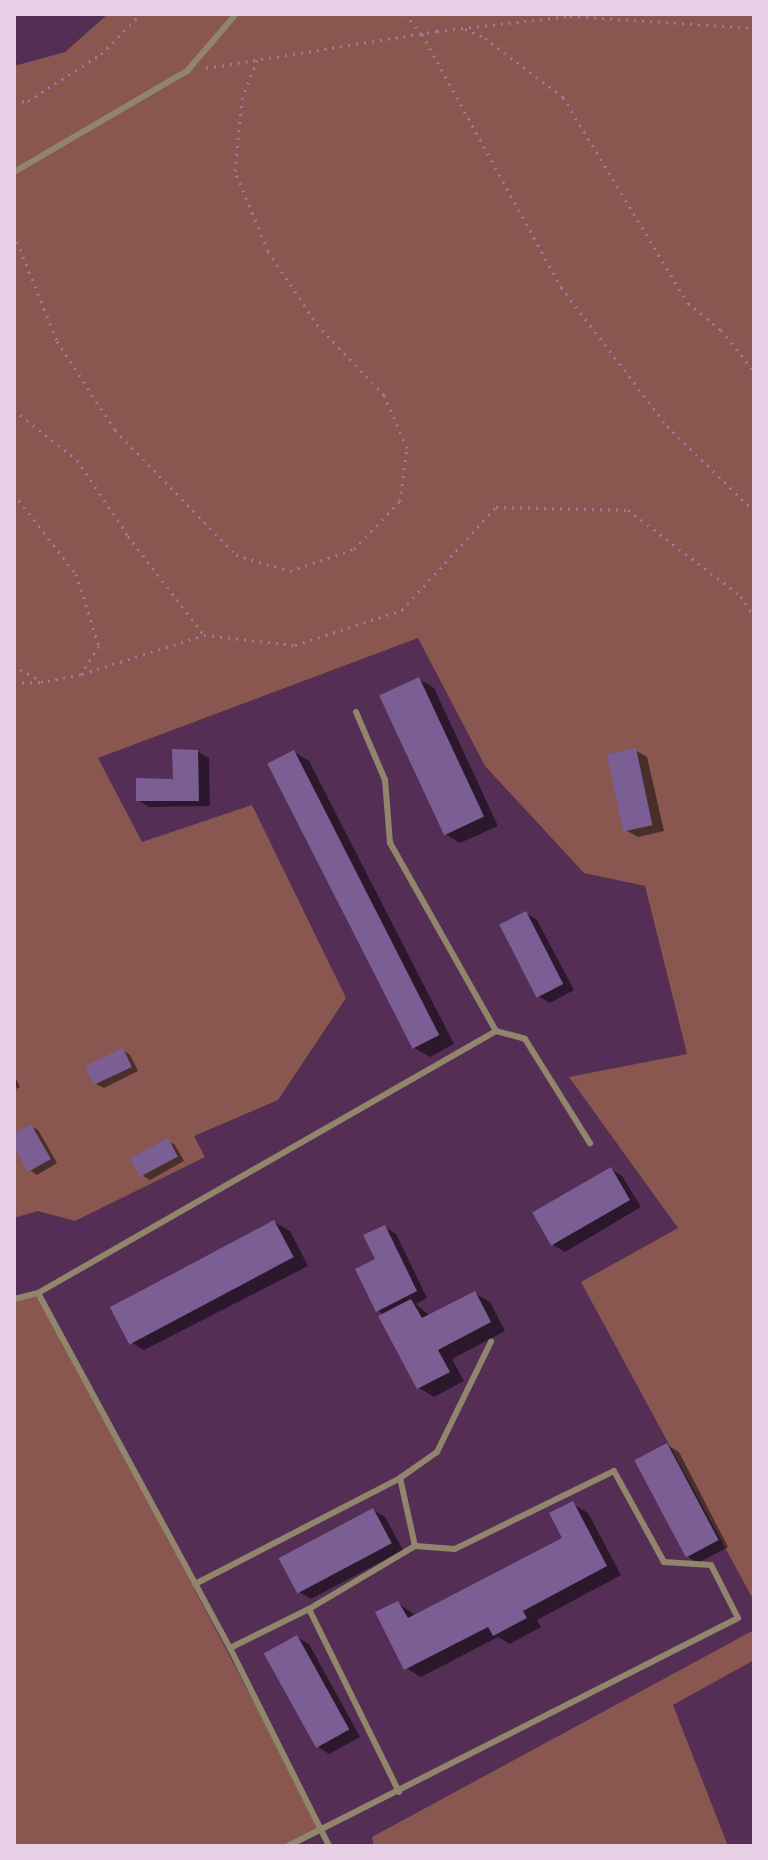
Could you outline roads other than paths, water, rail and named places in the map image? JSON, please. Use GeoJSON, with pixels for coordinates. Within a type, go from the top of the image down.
{"type":"FeatureCollection","features":[{"type":"Feature","properties":{"kind":"lane"},"geometry":{"type":"LineString","coordinates":[[14,172],[187,71],[236,14]]}},
{"type":"Feature","properties":{"kind":"lane"},"geometry":{"type":"LineString","coordinates":[[356,712],[385,780],[390,843],[496,1031],[525,1039],[590,1143]]}},
{"type":"Feature","properties":{"kind":"lane"},"geometry":{"type":"LineString","coordinates":[[14,1299],[38,1293],[496,1031]]}},
{"type":"Feature","properties":{"kind":"lane"},"geometry":{"type":"LineString","coordinates":[[38,1293],[230,1648],[329,1846]]}},
{"type":"Feature","properties":{"kind":"lane"},"geometry":{"type":"LineString","coordinates":[[195,1584],[400,1478],[437,1452],[491,1342]]}},
{"type":"Feature","properties":{"kind":"lane"},"geometry":{"type":"LineString","coordinates":[[230,1648],[309,1609],[415,1546],[455,1549],[614,1471],[664,1562],[711,1565],[738,1618],[288,1846]]}},
{"type":"Feature","properties":{"kind":"lane"},"geometry":{"type":"LineString","coordinates":[[400,1478],[415,1546]]}},
{"type":"Feature","properties":{"kind":"lane"},"geometry":{"type":"LineString","coordinates":[[309,1609],[399,1792]]}}]}
